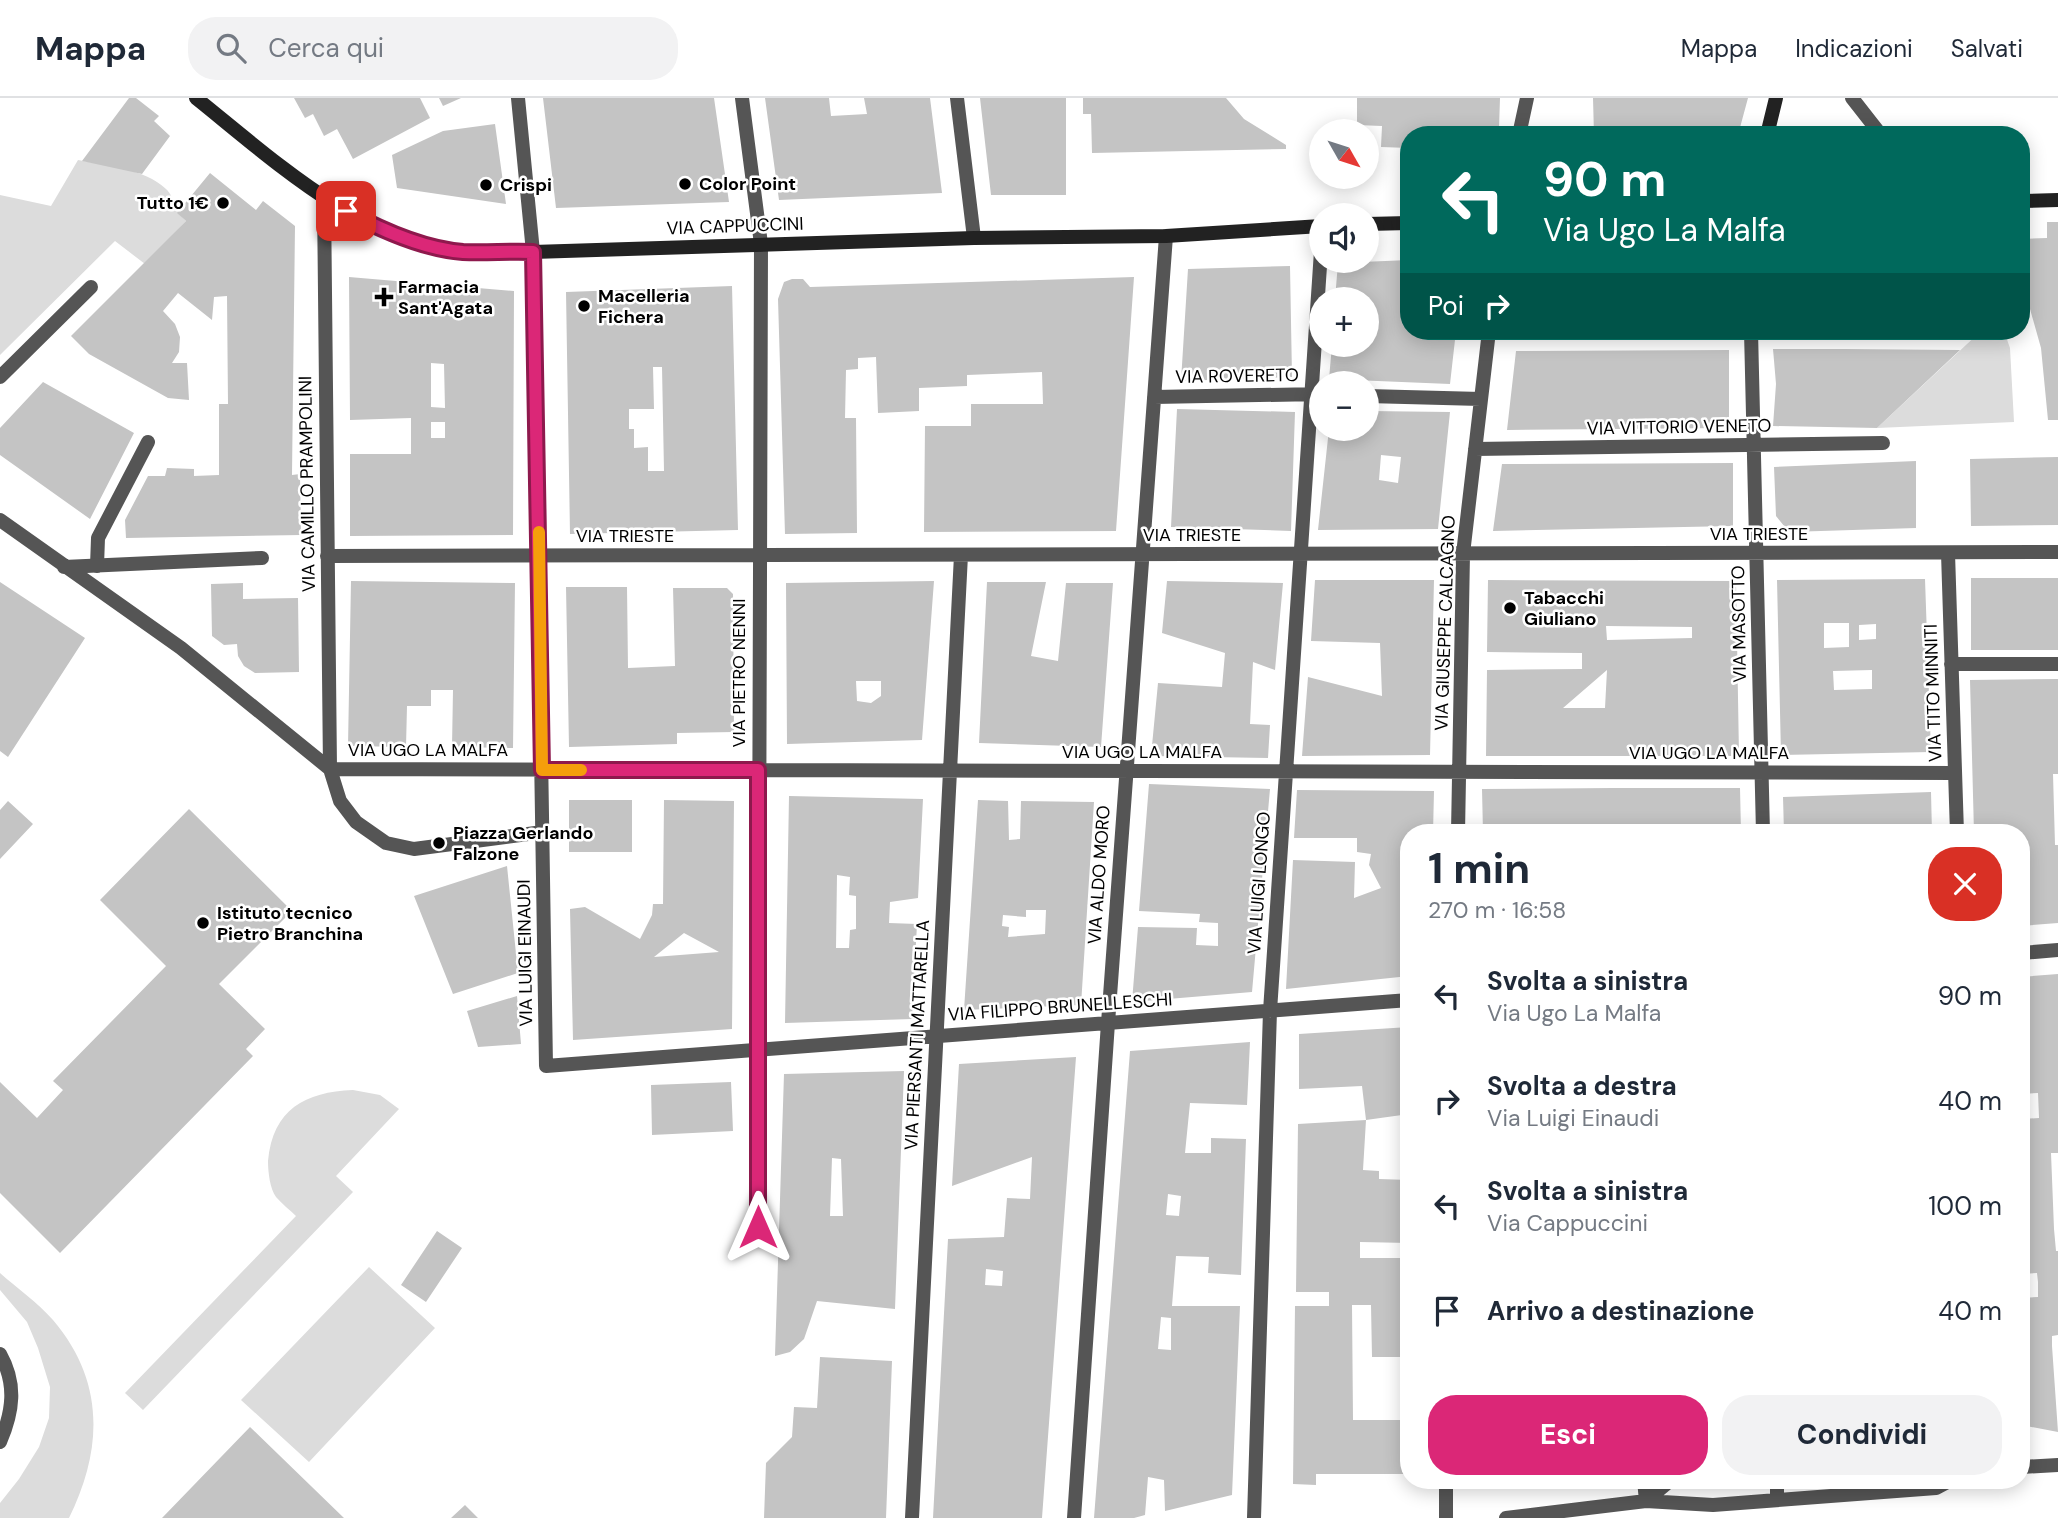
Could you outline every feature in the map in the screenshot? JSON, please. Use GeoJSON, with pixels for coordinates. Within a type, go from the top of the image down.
{"type":"FeatureCollection","features":[{"type":"Feature","properties":{"kind":"street","name":"VIA CAPPUCCINI"},"geometry":{"type":"LineString","coordinates":[[196,98],[324,198],[369,224],[421,243],[462,252],[974,238],[1166,236],[1309,227]]}},
{"type":"Feature","properties":{"kind":"street","name":"VIA LUIGI EINAUDI"},"geometry":{"type":"LineString","coordinates":[[518,98],[533,252],[546,1066]]}},
{"type":"Feature","properties":{"kind":"street","name":"VIA PIETRO NENNI"},"geometry":{"type":"LineString","coordinates":[[742,98],[761,244],[758,1227]]}},
{"type":"Feature","properties":{"kind":"street"},"geometry":{"type":"LineString","coordinates":[[957,98],[974,238]]}},
{"type":"Feature","properties":{"kind":"street"},"geometry":{"type":"LineString","coordinates":[[1522,126],[1527,98]]}},
{"type":"Feature","properties":{"kind":"street"},"geometry":{"type":"LineString","coordinates":[[1769,126],[1776,98]]}},
{"type":"Feature","properties":{"kind":"street"},"geometry":{"type":"LineString","coordinates":[[1852,98],[1874,126]]}},
{"type":"Feature","properties":{"kind":"street","name":"VIA CAMILLO PRAMPOLINI"},"geometry":{"type":"LineString","coordinates":[[324,198],[330,769],[340,801],[356,822],[386,843],[414,849],[543,832]]}},
{"type":"Feature","properties":{"kind":"street"},"geometry":{"type":"LineString","coordinates":[[2030,201],[2058,200]]}},
{"type":"Feature","properties":{"kind":"street"},"geometry":{"type":"LineString","coordinates":[[1379,224],[1400,223]]}},
{"type":"Feature","properties":{"kind":"street","name":"VIA ALDO MORO"},"geometry":{"type":"LineString","coordinates":[[1074,1518],[1166,236]]}},
{"type":"Feature","properties":{"kind":"street","name":"VIA LUIGI LONGO"},"geometry":{"type":"LineString","coordinates":[[1318,371],[1320,273]]}},
{"type":"Feature","properties":{"kind":"street"},"geometry":{"type":"LineString","coordinates":[[0,377],[91,287]]}},
{"type":"Feature","properties":{"kind":"street","name":"VIA GIUSEPPE CALCAGNO"},"geometry":{"type":"LineString","coordinates":[[1458,824],[1463,554],[1488,340]]}},
{"type":"Feature","properties":{"kind":"street","name":"VIA MASOTTO"},"geometry":{"type":"LineString","coordinates":[[1751,340],[1763,824]]}},
{"type":"Feature","properties":{"kind":"street","name":"VIA ROVERETO"},"geometry":{"type":"LineString","coordinates":[[1154,397],[1309,394]]}},
{"type":"Feature","properties":{"kind":"street"},"geometry":{"type":"LineString","coordinates":[[1379,396],[1481,399]]}},
{"type":"Feature","properties":{"kind":"street","name":"VIA LUIGI LONGO"},"geometry":{"type":"LineString","coordinates":[[1254,1518],[1270,1011],[1301,554],[1312,441]]}},
{"type":"Feature","properties":{"kind":"street"},"geometry":{"type":"LineString","coordinates":[[97,565],[98,538],[148,442]]}},
{"type":"Feature","properties":{"kind":"street","name":"VIA VITTORIO VENETO"},"geometry":{"type":"LineString","coordinates":[[1475,449],[1883,443]]}},
{"type":"Feature","properties":{"kind":"street"},"geometry":{"type":"LineString","coordinates":[[0,520],[181,648],[330,769]]}},
{"type":"Feature","properties":{"kind":"street","name":"VIA TRIESTE"},"geometry":{"type":"LineString","coordinates":[[327,556],[2058,552]]}},
{"type":"Feature","properties":{"kind":"street","name":"VIA TITO MINNITI"},"geometry":{"type":"LineString","coordinates":[[1948,553],[1957,824]]}},
{"type":"Feature","properties":{"kind":"street","name":"VIA PIERSANTI MATTARELLA"},"geometry":{"type":"LineString","coordinates":[[912,1518],[961,555]]}},
{"type":"Feature","properties":{"kind":"street"},"geometry":{"type":"LineString","coordinates":[[64,567],[262,558]]}},
{"type":"Feature","properties":{"kind":"street"},"geometry":{"type":"LineString","coordinates":[[1951,664],[2058,664]]}},
{"type":"Feature","properties":{"kind":"street","name":"VIA UGO LA MALFA"},"geometry":{"type":"LineString","coordinates":[[330,769],[1955,773]]}},
{"type":"Feature","properties":{"kind":"street"},"geometry":{"type":"LineString","coordinates":[[2030,952],[2058,950]]}},
{"type":"Feature","properties":{"kind":"street","name":"VIA FILIPPO BRUNELLESCHI"},"geometry":{"type":"LineString","coordinates":[[546,1066],[1400,1001]]}},
{"type":"Feature","properties":{"kind":"street"},"geometry":{"type":"LineString","coordinates":[[0,1354],[7,1367],[13,1394],[10,1420],[0,1443]]}},
{"type":"Feature","properties":{"kind":"street"},"geometry":{"type":"LineString","coordinates":[[2030,1467],[2058,1465]]}},
{"type":"Feature","properties":{"kind":"street"},"geometry":{"type":"LineString","coordinates":[[1446,1489],[1446,1518]]}},
{"type":"Feature","properties":{"kind":"street"},"geometry":{"type":"LineString","coordinates":[[1645,1489],[1646,1501]]}},
{"type":"Feature","properties":{"kind":"street"},"geometry":{"type":"LineString","coordinates":[[1506,1518],[1622,1512],[1646,1501],[1660,1489]]}},
{"type":"Feature","properties":{"kind":"street"},"geometry":{"type":"LineString","coordinates":[[1777,1489],[1777,1499]]}},
{"type":"Feature","properties":{"kind":"street"},"geometry":{"type":"LineString","coordinates":[[1646,1501],[1712,1511],[1777,1499],[1922,1489]]}},
{"type":"Feature","properties":{"kind":"shaded area"},"geometry":{"type":"Polygon","coordinates":[[[78,160],[147,176],[169,192],[186,221],[145,264],[115,241],[0,355],[0,195],[51,206],[78,160]]]}},
{"type":"Feature","properties":{"kind":"shaded area"},"geometry":{"type":"Polygon","coordinates":[[[1971,340],[2007,340],[2010,348],[2014,422],[1877,428],[1971,340]]]}},
{"type":"Feature","properties":{"kind":"shaded area"},"geometry":{"type":"Polygon","coordinates":[[[353,1090],[380,1095],[399,1109],[336,1176],[353,1192],[143,1410],[125,1393],[296,1216],[276,1197],[269,1175],[271,1143],[284,1116],[306,1100],[336,1091],[353,1090]]]}},
{"type":"Feature","properties":{"kind":"shaded area"},"geometry":{"type":"Polygon","coordinates":[[[369,1267],[435,1328],[309,1462],[241,1400],[369,1267]]]}},
{"type":"Feature","properties":{"kind":"shaded area"},"geometry":{"type":"Polygon","coordinates":[[[0,1273],[53,1320],[70,1343],[90,1391],[93,1441],[88,1467],[69,1518],[0,1518],[0,1503],[39,1447],[49,1418],[50,1387],[27,1322],[0,1290],[0,1273]]]}},
{"type":"Feature","properties":{"kind":"building"},"geometry":{"type":"Polygon","coordinates":[[[129,98],[136,98],[159,116],[154,121],[170,136],[142,174],[82,161],[129,98]]]}},
{"type":"Feature","properties":{"kind":"building"},"geometry":{"type":"Polygon","coordinates":[[[294,98],[420,98],[430,118],[353,159],[337,129],[324,136],[313,114],[305,118],[294,98]]]}},
{"type":"Feature","properties":{"kind":"building"},"geometry":{"type":"Polygon","coordinates":[[[439,98],[461,98],[443,106],[439,98]]]}},
{"type":"Feature","properties":{"kind":"building"},"geometry":{"type":"Polygon","coordinates":[[[543,98],[714,98],[729,202],[556,208],[543,98]]]}},
{"type":"Feature","properties":{"kind":"building"},"geometry":{"type":"Polygon","coordinates":[[[765,98],[829,98],[831,116],[867,114],[864,98],[930,98],[942,193],[779,200],[765,98]]]}},
{"type":"Feature","properties":{"kind":"building"},"geometry":{"type":"Polygon","coordinates":[[[980,98],[1066,98],[1066,195],[991,195],[980,98]]]}},
{"type":"Feature","properties":{"kind":"building"},"geometry":{"type":"Polygon","coordinates":[[[1083,98],[1226,98],[1244,119],[1286,145],[1286,149],[1092,153],[1091,114],[1083,114],[1083,98]]]}},
{"type":"Feature","properties":{"kind":"building"},"geometry":{"type":"Polygon","coordinates":[[[1357,98],[1500,98],[1499,126],[1400,126],[1400,148],[1381,147],[1382,126],[1379,126],[1379,119],[1357,119],[1357,98]]]}},
{"type":"Feature","properties":{"kind":"building"},"geometry":{"type":"Polygon","coordinates":[[[1593,98],[1748,98],[1740,126],[1594,126],[1593,98]]]}},
{"type":"Feature","properties":{"kind":"building"},"geometry":{"type":"Polygon","coordinates":[[[495,124],[506,204],[397,188],[392,155],[443,131],[495,124]]]}},
{"type":"Feature","properties":{"kind":"building"},"geometry":{"type":"Polygon","coordinates":[[[210,173],[256,210],[263,201],[295,226],[292,475],[300,474],[301,535],[126,538],[125,520],[148,476],[165,476],[167,468],[194,469],[194,476],[219,475],[219,404],[228,404],[227,296],[214,297],[212,320],[178,293],[163,311],[175,324],[180,337],[179,352],[172,363],[187,363],[189,400],[168,398],[89,354],[71,336],[186,221],[177,213],[210,173]]]}},
{"type":"Feature","properties":{"kind":"building"},"geometry":{"type":"Polygon","coordinates":[[[2047,222],[2058,222],[2058,420],[2048,420],[2041,348],[2030,309],[2030,239],[2047,238],[2047,222]]]}},
{"type":"Feature","properties":{"kind":"building"},"geometry":{"type":"Polygon","coordinates":[[[1400,260],[1400,340],[1455,340],[1450,384],[1379,381],[1379,371],[1330,371],[1331,357],[1379,357],[1379,287],[1336,287],[1337,273],[1379,273],[1379,261],[1400,260]]]}},
{"type":"Feature","properties":{"kind":"building"},"geometry":{"type":"Polygon","coordinates":[[[1290,266],[1292,377],[1181,381],[1188,269],[1290,266]]]}},
{"type":"Feature","properties":{"kind":"building"},"geometry":{"type":"Polygon","coordinates":[[[349,277],[514,291],[513,535],[350,536],[350,454],[411,454],[411,418],[350,420],[349,277]],[[431,363],[431,407],[445,408],[444,364],[431,363]],[[431,422],[431,438],[445,438],[445,422],[431,422]]]}},
{"type":"Feature","properties":{"kind":"building"},"geometry":{"type":"Polygon","coordinates":[[[1134,277],[1116,531],[924,532],[925,426],[971,426],[971,404],[1043,404],[1042,372],[967,375],[967,386],[919,388],[919,411],[878,413],[876,357],[858,358],[858,369],[846,370],[845,418],[856,418],[857,533],[785,534],[778,299],[784,282],[803,279],[810,287],[1134,277]]]}},
{"type":"Feature","properties":{"kind":"building"},"geometry":{"type":"Polygon","coordinates":[[[732,286],[738,530],[570,534],[566,292],[732,286]],[[653,367],[654,409],[629,409],[629,429],[634,429],[634,448],[648,447],[648,471],[664,471],[662,367],[653,367]]]}},
{"type":"Feature","properties":{"kind":"building"},"geometry":{"type":"Polygon","coordinates":[[[1773,349],[1960,350],[1877,428],[1773,426],[1776,384],[1773,349]]]}},
{"type":"Feature","properties":{"kind":"building"},"geometry":{"type":"Polygon","coordinates":[[[1729,350],[1729,428],[1507,430],[1516,351],[1729,350]]]}},
{"type":"Feature","properties":{"kind":"building"},"geometry":{"type":"Polygon","coordinates":[[[43,382],[134,433],[90,519],[0,455],[0,428],[43,382]]]}},
{"type":"Feature","properties":{"kind":"building"},"geometry":{"type":"Polygon","coordinates":[[[1177,409],[1295,412],[1291,531],[1171,527],[1177,409]]]}},
{"type":"Feature","properties":{"kind":"building"},"geometry":{"type":"Polygon","coordinates":[[[1379,411],[1450,412],[1438,529],[1318,530],[1328,441],[1379,441],[1379,411]],[[1381,455],[1379,480],[1398,483],[1401,457],[1381,455]]]}},
{"type":"Feature","properties":{"kind":"building"},"geometry":{"type":"Polygon","coordinates":[[[2058,457],[2058,525],[1971,526],[1970,459],[2058,457]]]}},
{"type":"Feature","properties":{"kind":"building"},"geometry":{"type":"Polygon","coordinates":[[[1916,461],[1916,528],[1789,532],[1776,516],[1774,467],[1916,461]]]}},
{"type":"Feature","properties":{"kind":"building"},"geometry":{"type":"Polygon","coordinates":[[[1733,463],[1733,526],[1493,531],[1502,464],[1733,463]]]}},
{"type":"Feature","properties":{"kind":"building"},"geometry":{"type":"Polygon","coordinates":[[[1971,578],[2058,578],[2058,650],[1971,650],[1971,578]]]}},
{"type":"Feature","properties":{"kind":"building"},"geometry":{"type":"Polygon","coordinates":[[[1925,579],[1931,752],[1781,755],[1777,580],[1925,579]],[[1824,623],[1824,648],[1849,647],[1849,623],[1824,623]],[[1876,624],[1859,625],[1859,640],[1876,639],[1876,624]],[[1872,670],[1833,671],[1834,690],[1872,689],[1872,670]]]}},
{"type":"Feature","properties":{"kind":"building"},"geometry":{"type":"Polygon","coordinates":[[[1315,580],[1434,580],[1430,755],[1302,756],[1308,677],[1382,696],[1380,643],[1311,641],[1315,580]]]}},
{"type":"Feature","properties":{"kind":"building"},"geometry":{"type":"Polygon","coordinates":[[[1488,580],[1736,581],[1739,756],[1486,756],[1487,670],[1582,669],[1582,653],[1487,652],[1488,580]],[[1606,626],[1607,640],[1692,638],[1692,627],[1606,626]],[[1607,670],[1563,708],[1605,708],[1607,670]]]}},
{"type":"Feature","properties":{"kind":"building"},"geometry":{"type":"Polygon","coordinates":[[[351,581],[515,583],[513,748],[452,747],[453,690],[431,690],[431,706],[407,706],[406,747],[348,746],[351,581]]]}},
{"type":"Feature","properties":{"kind":"building"},"geometry":{"type":"Polygon","coordinates":[[[934,581],[922,740],[787,744],[786,583],[934,581]],[[856,681],[857,701],[871,703],[881,696],[881,681],[856,681]]]}},
{"type":"Feature","properties":{"kind":"building"},"geometry":{"type":"Polygon","coordinates":[[[1167,581],[1283,583],[1275,670],[1253,662],[1250,724],[1270,725],[1268,758],[1151,756],[1158,683],[1222,687],[1225,653],[1162,633],[1167,581]]]}},
{"type":"Feature","properties":{"kind":"building"},"geometry":{"type":"Polygon","coordinates":[[[0,582],[85,638],[8,757],[0,751],[0,582]]]}},
{"type":"Feature","properties":{"kind":"building"},"geometry":{"type":"Polygon","coordinates":[[[987,582],[1046,582],[1031,656],[1058,661],[1066,583],[1113,583],[1101,747],[979,743],[987,582]]]}},
{"type":"Feature","properties":{"kind":"building"},"geometry":{"type":"Polygon","coordinates":[[[243,583],[243,599],[298,598],[299,672],[255,673],[244,666],[238,656],[237,644],[224,645],[212,636],[211,584],[243,583]]]}},
{"type":"Feature","properties":{"kind":"building"},"geometry":{"type":"Polygon","coordinates":[[[566,587],[627,587],[628,668],[675,666],[673,588],[727,588],[733,594],[734,732],[677,733],[677,744],[569,747],[566,587]]]}},
{"type":"Feature","properties":{"kind":"building"},"geometry":{"type":"Polygon","coordinates":[[[2058,679],[2058,774],[2053,774],[2055,845],[2058,845],[2058,923],[2030,925],[2030,824],[1974,824],[1970,680],[2058,679]]]}},
{"type":"Feature","properties":{"kind":"building"},"geometry":{"type":"Polygon","coordinates":[[[1149,784],[1270,789],[1252,992],[1132,1002],[1138,927],[1197,928],[1196,945],[1218,946],[1218,923],[1199,922],[1200,914],[1139,911],[1149,784]]]}},
{"type":"Feature","properties":{"kind":"building"},"geometry":{"type":"Polygon","coordinates":[[[1740,788],[1741,824],[1483,824],[1482,789],[1740,788]]]}},
{"type":"Feature","properties":{"kind":"building"},"geometry":{"type":"Polygon","coordinates":[[[1297,790],[1434,791],[1433,824],[1400,824],[1400,977],[1286,989],[1293,860],[1355,862],[1354,898],[1381,888],[1369,865],[1371,854],[1357,852],[1357,838],[1294,838],[1297,790]]]}},
{"type":"Feature","properties":{"kind":"building"},"geometry":{"type":"Polygon","coordinates":[[[1931,792],[1932,824],[1784,824],[1783,797],[1931,792]]]}},
{"type":"Feature","properties":{"kind":"building"},"geometry":{"type":"Polygon","coordinates":[[[789,796],[923,799],[918,898],[890,902],[889,923],[917,924],[912,1019],[785,1023],[789,796]],[[837,875],[836,948],[849,948],[850,930],[856,929],[856,896],[849,895],[850,877],[837,875]]]}},
{"type":"Feature","properties":{"kind":"building"},"geometry":{"type":"Polygon","coordinates":[[[569,800],[632,800],[632,852],[569,852],[569,800]]]}},
{"type":"Feature","properties":{"kind":"building"},"geometry":{"type":"Polygon","coordinates":[[[664,800],[734,801],[732,1029],[573,1040],[570,909],[585,907],[640,939],[652,915],[653,904],[663,904],[664,800]],[[684,933],[654,957],[719,952],[684,933]]]}},
{"type":"Feature","properties":{"kind":"building"},"geometry":{"type":"Polygon","coordinates":[[[978,800],[1008,801],[1009,840],[1020,839],[1021,801],[1094,802],[1081,1005],[964,1010],[978,800]],[[1026,910],[1026,917],[1003,915],[1002,926],[1009,927],[1008,937],[1045,934],[1046,910],[1026,910]]]}},
{"type":"Feature","properties":{"kind":"building"},"geometry":{"type":"Polygon","coordinates":[[[8,801],[33,824],[0,859],[0,810],[8,801]]]}},
{"type":"Feature","properties":{"kind":"building"},"geometry":{"type":"Polygon","coordinates":[[[189,809],[292,911],[219,984],[265,1029],[246,1049],[253,1056],[60,1253],[0,1193],[0,1082],[37,1118],[63,1090],[53,1081],[166,966],[100,900],[189,809]]]}},
{"type":"Feature","properties":{"kind":"building"},"geometry":{"type":"Polygon","coordinates":[[[507,866],[518,973],[453,994],[414,896],[507,866]]]}},
{"type":"Feature","properties":{"kind":"building"},"geometry":{"type":"Polygon","coordinates":[[[2058,974],[2058,1153],[2051,1153],[2054,1229],[2058,1251],[2058,1335],[2052,1336],[2052,1346],[2058,1432],[2030,1427],[2030,1297],[2038,1297],[2038,1282],[2037,1273],[2030,1273],[2030,1118],[2039,1118],[2038,1093],[2030,1093],[2030,976],[2058,974]]]}},
{"type":"Feature","properties":{"kind":"building"},"geometry":{"type":"Polygon","coordinates":[[[517,996],[521,1044],[478,1047],[467,1011],[517,996]]]}},
{"type":"Feature","properties":{"kind":"building"},"geometry":{"type":"Polygon","coordinates":[[[1400,1028],[1400,1115],[1366,1120],[1362,1086],[1299,1089],[1299,1034],[1400,1028]]]}},
{"type":"Feature","properties":{"kind":"building"},"geometry":{"type":"Polygon","coordinates":[[[1250,1042],[1247,1105],[1190,1103],[1185,1153],[1211,1153],[1211,1138],[1246,1139],[1241,1275],[1208,1273],[1209,1257],[1176,1256],[1172,1306],[1240,1306],[1232,1495],[1165,1511],[1164,1480],[1148,1477],[1145,1515],[1134,1518],[1094,1518],[1130,1051],[1250,1042]],[[1168,1194],[1166,1215],[1179,1216],[1181,1196],[1168,1194]],[[1161,1317],[1158,1349],[1171,1350],[1171,1318],[1161,1317]]]}},
{"type":"Feature","properties":{"kind":"building"},"geometry":{"type":"Polygon","coordinates":[[[1076,1057],[1042,1518],[933,1518],[948,1239],[1004,1237],[1007,1198],[1030,1199],[1032,1157],[952,1186],[959,1064],[1076,1057]],[[986,1269],[985,1285],[1002,1286],[1003,1271],[986,1269]]]}},
{"type":"Feature","properties":{"kind":"building"},"geometry":{"type":"Polygon","coordinates":[[[904,1071],[895,1309],[817,1301],[804,1339],[790,1352],[775,1356],[784,1074],[904,1071]],[[832,1158],[830,1216],[843,1216],[841,1159],[832,1158]]]}},
{"type":"Feature","properties":{"kind":"building"},"geometry":{"type":"Polygon","coordinates":[[[731,1082],[733,1131],[652,1135],[651,1085],[731,1082]]]}},
{"type":"Feature","properties":{"kind":"building"},"geometry":{"type":"Polygon","coordinates":[[[1366,1120],[1363,1170],[1379,1171],[1379,1179],[1400,1180],[1400,1243],[1360,1242],[1360,1258],[1400,1258],[1400,1357],[1372,1357],[1371,1305],[1352,1305],[1353,1420],[1400,1420],[1400,1474],[1316,1474],[1316,1485],[1293,1484],[1295,1306],[1329,1306],[1329,1292],[1296,1292],[1298,1124],[1366,1120]]]}},
{"type":"Feature","properties":{"kind":"building"},"geometry":{"type":"Polygon","coordinates":[[[437,1231],[462,1248],[426,1302],[401,1285],[437,1231]]]}},
{"type":"Feature","properties":{"kind":"building"},"geometry":{"type":"Polygon","coordinates":[[[820,1357],[892,1361],[886,1518],[764,1518],[766,1463],[792,1437],[794,1407],[817,1408],[820,1357]]]}},
{"type":"Feature","properties":{"kind":"building"},"geometry":{"type":"Polygon","coordinates":[[[250,1427],[344,1518],[162,1518],[250,1427]]]}},
{"type":"Feature","properties":{"kind":"building"},"geometry":{"type":"Polygon","coordinates":[[[465,1505],[478,1518],[451,1518],[465,1505]]]}},
{"type":"Feature","properties":{"kind":"slow traffic"},"geometry":{"type":"LineString","coordinates":[[539,532],[542,770],[581,770]]}},
{"type":"Feature","properties":{"kind":"place","name":"Color Point"},"geometry":{"type":"Point","coordinates":[685,184]}},
{"type":"Feature","properties":{"kind":"place","name":"Crispi"},"geometry":{"type":"Point","coordinates":[486,185]}},
{"type":"Feature","properties":{"kind":"place","name":"Tutto 1€"},"geometry":{"type":"Point","coordinates":[223,203]}},
{"type":"Feature","properties":{"kind":"place","name":"Farmacia Sant'Agata"},"geometry":{"type":"Point","coordinates":[384,297]}},
{"type":"Feature","properties":{"kind":"place","name":"Macelleria Fichera"},"geometry":{"type":"Point","coordinates":[584,306]}},
{"type":"Feature","properties":{"kind":"place","name":"Tabacchi Giuliano"},"geometry":{"type":"Point","coordinates":[1510,608]}},
{"type":"Feature","properties":{"kind":"place","name":"Piazza Gerlando Falzone"},"geometry":{"type":"Point","coordinates":[439,843]}},
{"type":"Feature","properties":{"kind":"place","name":"Istituto tecnico Pietro Branchina"},"geometry":{"type":"Point","coordinates":[203,923]}},
{"type":"Feature","properties":{"kind":"route"},"geometry":{"type":"LineString","coordinates":[[346,211],[369,224],[421,243],[462,252],[533,252],[542,770],[758,770],[758,1227]]}}]}
